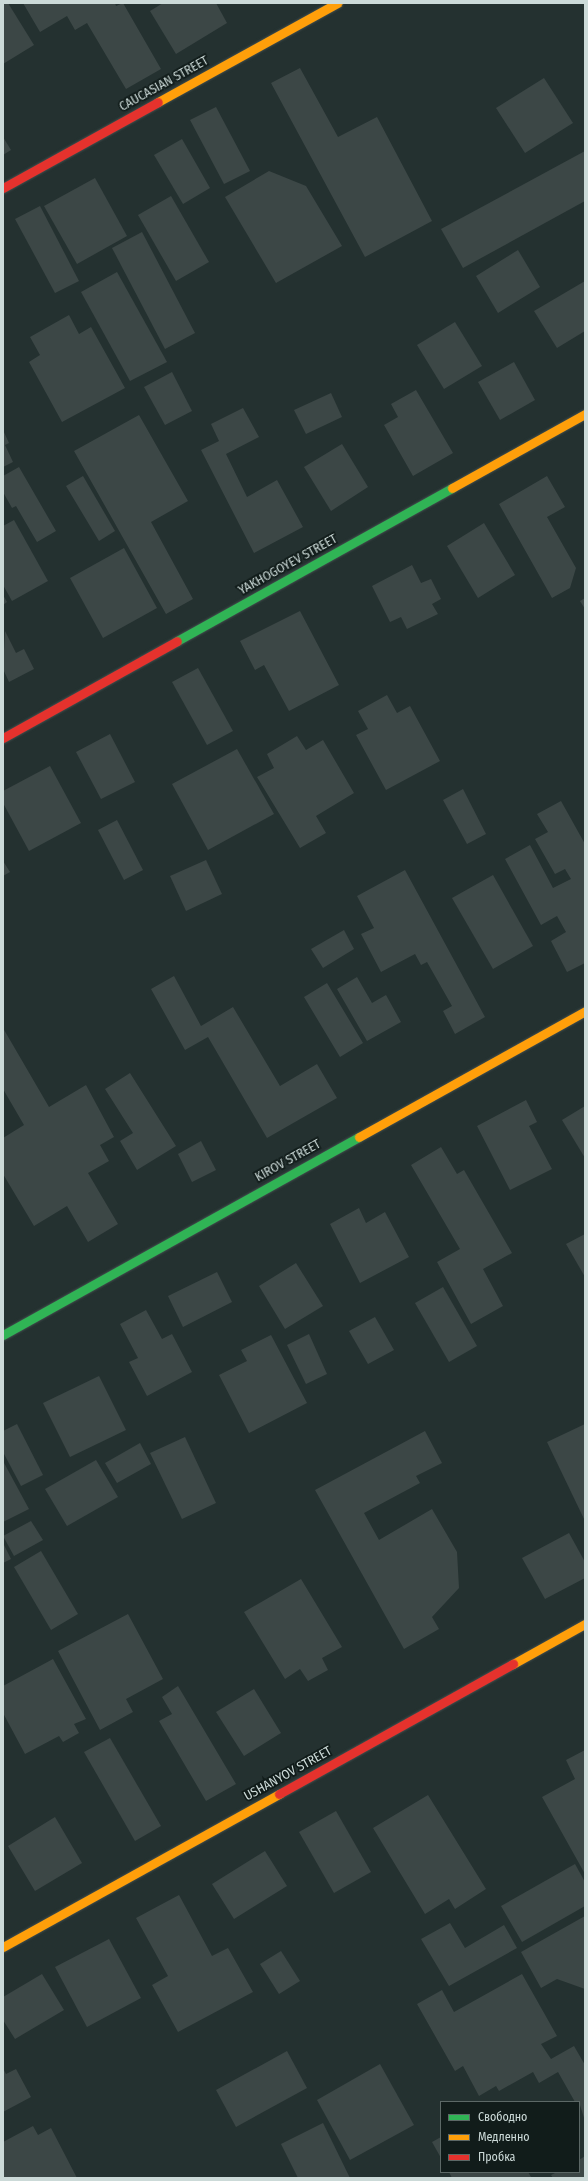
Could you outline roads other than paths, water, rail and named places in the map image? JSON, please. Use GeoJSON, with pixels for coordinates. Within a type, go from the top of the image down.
{"type":"FeatureCollection","features":[{"type":"Feature","properties":{"kind":"street","name":"CAUCASIAN STREET"},"geometry":{"type":"LineString","coordinates":[[3,188],[337,3]]}},
{"type":"Feature","properties":{"kind":"street","name":"YAKHOGOYEV STREET"},"geometry":{"type":"LineString","coordinates":[[3,738],[585,414]]}},
{"type":"Feature","properties":{"kind":"street","name":"KIROV STREET"},"geometry":{"type":"LineString","coordinates":[[3,1335],[585,1010]]}},
{"type":"Feature","properties":{"kind":"street","name":"USHANYOV STREET"},"geometry":{"type":"LineString","coordinates":[[3,1947],[585,1624]]}}]}
